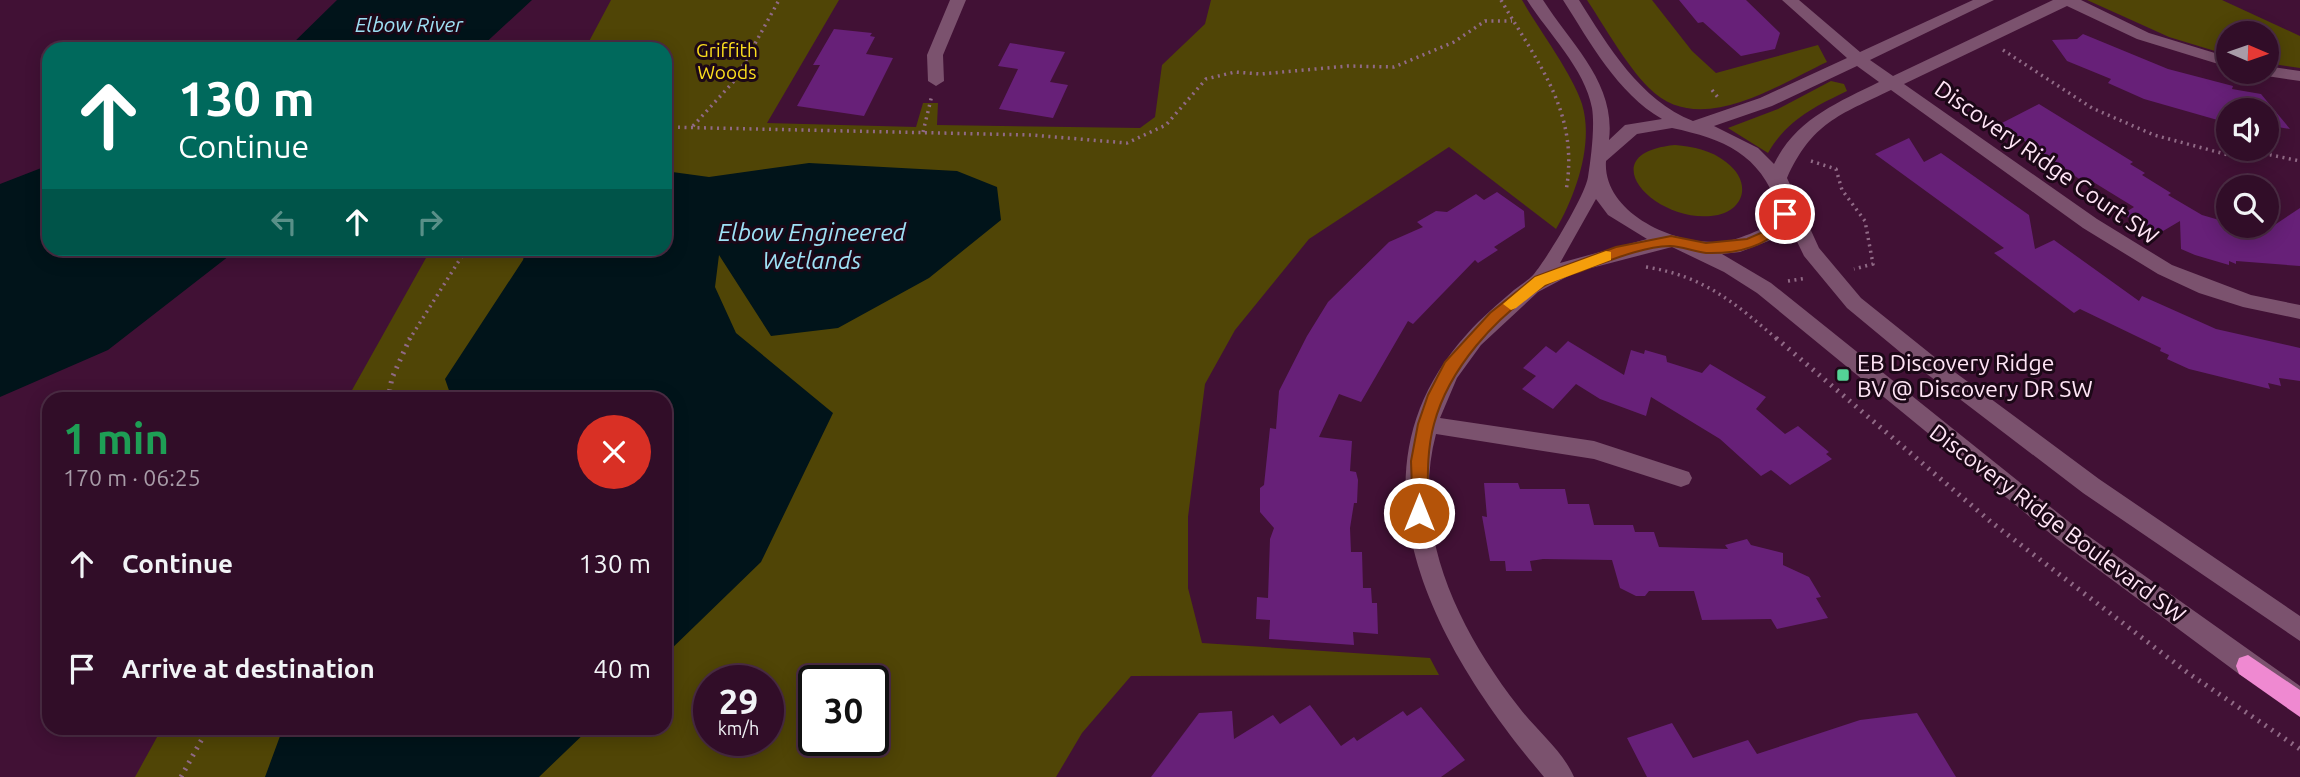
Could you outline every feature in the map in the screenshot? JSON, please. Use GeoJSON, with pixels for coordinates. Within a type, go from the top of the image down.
{"type":"FeatureCollection","features":[{"type":"Feature","properties":{"kind":"highway"},"geometry":{"type":"LineString","coordinates":[[2248,666],[2300,702]]}},
{"type":"Feature","properties":{"kind":"street"},"geometry":{"type":"LineString","coordinates":[[936,81],[935,55],[958,0]]}},
{"type":"Feature","properties":{"kind":"street"},"geometry":{"type":"LineString","coordinates":[[1535,0],[1597,97],[1603,123],[1597,178],[1601,190],[1621,214],[1644,229],[1677,242],[1706,248],[1749,243],[1778,226],[1785,214],[1787,200]]}},
{"type":"Feature","properties":{"kind":"street"},"geometry":{"type":"LineString","coordinates":[[1571,0],[1625,78],[1659,112],[1736,140],[1753,150],[1779,176],[1811,251],[1854,303],[1930,365],[2080,478],[2300,630]]}},
{"type":"Feature","properties":{"kind":"street","name":"Discovery Ridge Court SW"},"geometry":{"type":"LineString","coordinates":[[1790,0],[1856,60],[1954,125],[2089,225],[2151,264],[2226,296],[2300,312]]}},
{"type":"Feature","properties":{"kind":"street"},"geometry":{"type":"LineString","coordinates":[[1598,158],[1609,141],[1629,129],[1656,124],[1691,125],[1766,102],[1986,0]]}},
{"type":"Feature","properties":{"kind":"street"},"geometry":{"type":"LineString","coordinates":[[1779,176],[1789,153],[1803,133],[1827,114],[2067,0],[2143,36],[2216,58]]}},
{"type":"Feature","properties":{"kind":"street"},"geometry":{"type":"LineString","coordinates":[[2279,73],[2300,76]]}},
{"type":"Feature","properties":{"kind":"street"},"geometry":{"type":"LineString","coordinates":[[1540,281],[1576,221],[1597,178]]}},
{"type":"Feature","properties":{"kind":"street"},"geometry":{"type":"LineString","coordinates":[[1561,777],[1496,698],[1463,650],[1445,611],[1427,561],[1419,513],[1419,461],[1426,424],[1450,366],[1496,317],[1540,281],[1622,250],[1677,242]]}},
{"type":"Feature","properties":{"kind":"street","name":"Discovery Ridge Boulevard SW"},"geometry":{"type":"LineString","coordinates":[[1677,242],[1731,267],[1763,288],[2065,532],[2248,666]]}},
{"type":"Feature","properties":{"kind":"street"},"geometry":{"type":"LineString","coordinates":[[1426,424],[1594,450],[1681,478]]}},
{"type":"Feature","properties":{"kind":"path"},"geometry":{"type":"LineString","coordinates":[[692,127],[735,80],[779,0]]}},
{"type":"Feature","properties":{"kind":"path"},"geometry":{"type":"LineString","coordinates":[[1501,0],[1564,107],[1573,169],[1561,203]]}},
{"type":"Feature","properties":{"kind":"path"},"geometry":{"type":"LineString","coordinates":[[672,127],[1031,135],[1127,143],[1154,134],[1187,105],[1206,79],[1220,75],[1348,66],[1394,67],[1454,42],[1485,21],[1512,20]]}},
{"type":"Feature","properties":{"kind":"path"},"geometry":{"type":"LineString","coordinates":[[2002,50],[2092,108],[2154,135],[2236,157],[2271,155],[2300,161]]}},
{"type":"Feature","properties":{"kind":"path"},"geometry":{"type":"LineString","coordinates":[[923,132],[936,81]]}},
{"type":"Feature","properties":{"kind":"path"},"geometry":{"type":"LineString","coordinates":[[1828,166],[1836,169],[1838,186],[1861,214],[1868,230],[1874,264],[1861,268]]}},
{"type":"Feature","properties":{"kind":"path"},"geometry":{"type":"LineString","coordinates":[[388,392],[389,381],[416,328],[456,275],[464,256]]}},
{"type":"Feature","properties":{"kind":"path"},"geometry":{"type":"LineString","coordinates":[[1634,264],[1678,272],[1731,300],[1991,522],[2188,673],[2300,749]]}},
{"type":"Feature","properties":{"kind":"path"},"geometry":{"type":"LineString","coordinates":[[1779,283],[1814,276]]}},
{"type":"Feature","properties":{"kind":"path"},"geometry":{"type":"LineString","coordinates":[[181,777],[204,735]]}},
{"type":"Feature","properties":{"kind":"green space","name":"Griffith Woods"},"geometry":{"type":"Polygon","coordinates":[[[611,0],[839,0],[767,123],[916,127],[923,103],[938,103],[937,125],[1140,128],[1155,117],[1162,65],[1205,24],[1211,0],[1522,0],[1571,79],[1582,104],[1586,135],[1581,168],[1570,201],[1556,229],[1449,147],[1309,239],[1235,330],[1205,384],[1188,517],[1188,588],[1202,643],[1430,658],[1439,675],[1131,676],[1082,733],[1056,777],[135,777],[158,735],[672,735],[672,392],[351,392],[427,256],[672,256],[672,42],[589,42],[611,0]]]}},
{"type":"Feature","properties":{"kind":"green space"},"geometry":{"type":"Polygon","coordinates":[[[1587,0],[1652,0],[1692,51],[1716,73],[1818,45],[1827,62],[1738,103],[1691,109],[1669,102],[1640,79],[1587,0]]]}},
{"type":"Feature","properties":{"kind":"green space"},"geometry":{"type":"Polygon","coordinates":[[[2087,0],[2222,0],[2268,21],[2216,21],[2216,51],[2169,37],[2087,0]]]}},
{"type":"Feature","properties":{"kind":"green space"},"geometry":{"type":"Polygon","coordinates":[[[2279,26],[2300,36],[2300,68],[2279,65],[2279,26]]]}},
{"type":"Feature","properties":{"kind":"green space"},"geometry":{"type":"Polygon","coordinates":[[[1831,81],[1844,84],[1847,91],[1793,123],[1768,153],[1728,128],[1778,109],[1831,81]]]}},
{"type":"Feature","properties":{"kind":"green space"},"geometry":{"type":"Polygon","coordinates":[[[1675,145],[1708,152],[1735,170],[1742,187],[1738,203],[1723,214],[1689,215],[1669,209],[1652,198],[1639,186],[1634,173],[1637,160],[1650,151],[1675,145]]]}},
{"type":"Feature","properties":{"kind":"water","name":"Elbow River"},"geometry":{"type":"Polygon","coordinates":[[[337,0],[532,0],[487,42],[294,42],[337,0]]]}},
{"type":"Feature","properties":{"kind":"water","name":"Elbow Engineered Wetlands"},"geometry":{"type":"Polygon","coordinates":[[[809,163],[957,171],[997,187],[1001,220],[929,278],[838,328],[771,336],[719,255],[715,287],[736,333],[833,413],[761,562],[672,648],[672,392],[450,392],[445,379],[524,256],[672,256],[672,172],[709,177],[809,163]]]}},
{"type":"Feature","properties":{"kind":"water"},"geometry":{"type":"Polygon","coordinates":[[[42,168],[42,256],[229,256],[108,350],[0,397],[0,184],[42,168]]]}},
{"type":"Feature","properties":{"kind":"water"},"geometry":{"type":"Polygon","coordinates":[[[280,735],[583,735],[539,777],[265,777],[280,735]]]}},
{"type":"Feature","properties":{"kind":"building"},"geometry":{"type":"Polygon","coordinates":[[[1679,0],[1746,0],[1780,33],[1775,49],[1741,56],[1703,22],[1698,23],[1679,0]]]}},
{"type":"Feature","properties":{"kind":"building"},"geometry":{"type":"Polygon","coordinates":[[[834,29],[872,33],[870,36],[875,37],[866,54],[893,58],[864,116],[797,106],[820,65],[813,65],[834,29]]]}},
{"type":"Feature","properties":{"kind":"building"},"geometry":{"type":"Polygon","coordinates":[[[2083,34],[2168,69],[2216,82],[2216,84],[2233,86],[2232,89],[2261,94],[2264,98],[2216,98],[2216,120],[2144,99],[2108,83],[2111,79],[2067,61],[2052,40],[2077,39],[2083,34]]]}},
{"type":"Feature","properties":{"kind":"building"},"geometry":{"type":"Polygon","coordinates":[[[1010,43],[1065,52],[1050,82],[1068,85],[1053,118],[999,109],[1018,69],[998,66],[1010,43]]]}},
{"type":"Feature","properties":{"kind":"building"},"geometry":{"type":"Polygon","coordinates":[[[2039,104],[2133,162],[2130,164],[2145,173],[2142,175],[2171,193],[2168,195],[2202,215],[2216,219],[2216,238],[2279,238],[2279,222],[2300,208],[2300,266],[2236,261],[2236,264],[2229,261],[2229,265],[2181,249],[2180,221],[2158,234],[2146,229],[2123,214],[2134,207],[2090,180],[2085,183],[2000,124],[2039,104]]]}},
{"type":"Feature","properties":{"kind":"building"},"geometry":{"type":"Polygon","coordinates":[[[2279,116],[2290,129],[2279,127],[2279,116]]]}},
{"type":"Feature","properties":{"kind":"building"},"geometry":{"type":"Polygon","coordinates":[[[1909,138],[1924,162],[1941,153],[2029,215],[2035,249],[2054,240],[2139,301],[2142,296],[2216,329],[2300,348],[2300,381],[2279,378],[2281,386],[2268,383],[2270,389],[2189,369],[2167,359],[2169,355],[2160,351],[2161,348],[2080,309],[2074,313],[1994,253],[2004,248],[1875,154],[1909,138]]]}},
{"type":"Feature","properties":{"kind":"building"},"geometry":{"type":"Polygon","coordinates":[[[1497,192],[1524,211],[1525,227],[1494,247],[1498,250],[1478,263],[1475,260],[1413,324],[1408,321],[1361,402],[1339,394],[1319,437],[1352,441],[1350,471],[1356,472],[1358,480],[1357,503],[1354,503],[1350,528],[1351,552],[1362,552],[1363,588],[1371,588],[1372,603],[1377,603],[1378,634],[1353,632],[1354,645],[1269,639],[1270,620],[1256,619],[1257,597],[1268,598],[1270,539],[1274,528],[1260,512],[1260,488],[1264,485],[1270,428],[1276,429],[1279,391],[1307,336],[1328,302],[1389,242],[1423,227],[1417,222],[1436,211],[1447,212],[1476,194],[1484,200],[1497,192]]]}},
{"type":"Feature","properties":{"kind":"building"},"geometry":{"type":"Polygon","coordinates":[[[1568,341],[1624,375],[1631,350],[1644,354],[1645,350],[1666,356],[1667,362],[1702,373],[1710,364],[1766,397],[1756,409],[1785,434],[1798,426],[1829,452],[1826,454],[1832,459],[1790,485],[1771,470],[1761,476],[1720,439],[1651,397],[1646,416],[1600,399],[1576,384],[1553,409],[1522,389],[1536,376],[1523,368],[1546,346],[1556,353],[1568,341]]]}},
{"type":"Feature","properties":{"kind":"building"},"geometry":{"type":"Polygon","coordinates":[[[1484,483],[1518,483],[1520,489],[1565,489],[1568,504],[1589,504],[1594,525],[1633,525],[1635,532],[1654,532],[1659,547],[1728,549],[1725,545],[1747,539],[1751,545],[1783,553],[1783,565],[1809,577],[1821,597],[1816,598],[1828,618],[1777,629],[1771,619],[1702,620],[1694,591],[1649,591],[1645,596],[1636,596],[1620,588],[1612,560],[1543,559],[1530,561],[1532,571],[1506,571],[1505,561],[1490,561],[1482,516],[1487,517],[1484,483]]]}},
{"type":"Feature","properties":{"kind":"building"},"geometry":{"type":"Polygon","coordinates":[[[1310,705],[1341,746],[1354,737],[1357,741],[1403,711],[1407,716],[1421,707],[1465,760],[1441,777],[1151,777],[1199,713],[1232,711],[1234,739],[1273,715],[1280,724],[1310,705]]]}},
{"type":"Feature","properties":{"kind":"building"},"geometry":{"type":"Polygon","coordinates":[[[1917,713],[1956,777],[1647,777],[1627,738],[1672,723],[1693,758],[1748,740],[1757,754],[1860,720],[1917,713]]]}},
{"type":"Feature","properties":{"kind":"slow traffic"},"geometry":{"type":"LineString","coordinates":[[1511,304],[1540,281],[1606,256]]}},
{"type":"Feature","properties":{"kind":"place","name":"EB Discovery Ridge BV @ Discovery DR SW"},"geometry":{"type":"Point","coordinates":[1843,375]}},
{"type":"Feature","properties":{"kind":"route"},"geometry":{"type":"LineString","coordinates":[[1419,513],[1419,461],[1426,424],[1450,366],[1496,317],[1540,281],[1639,246],[1671,241],[1706,248],[1749,243],[1766,236],[1778,226],[1785,214]]}}]}
